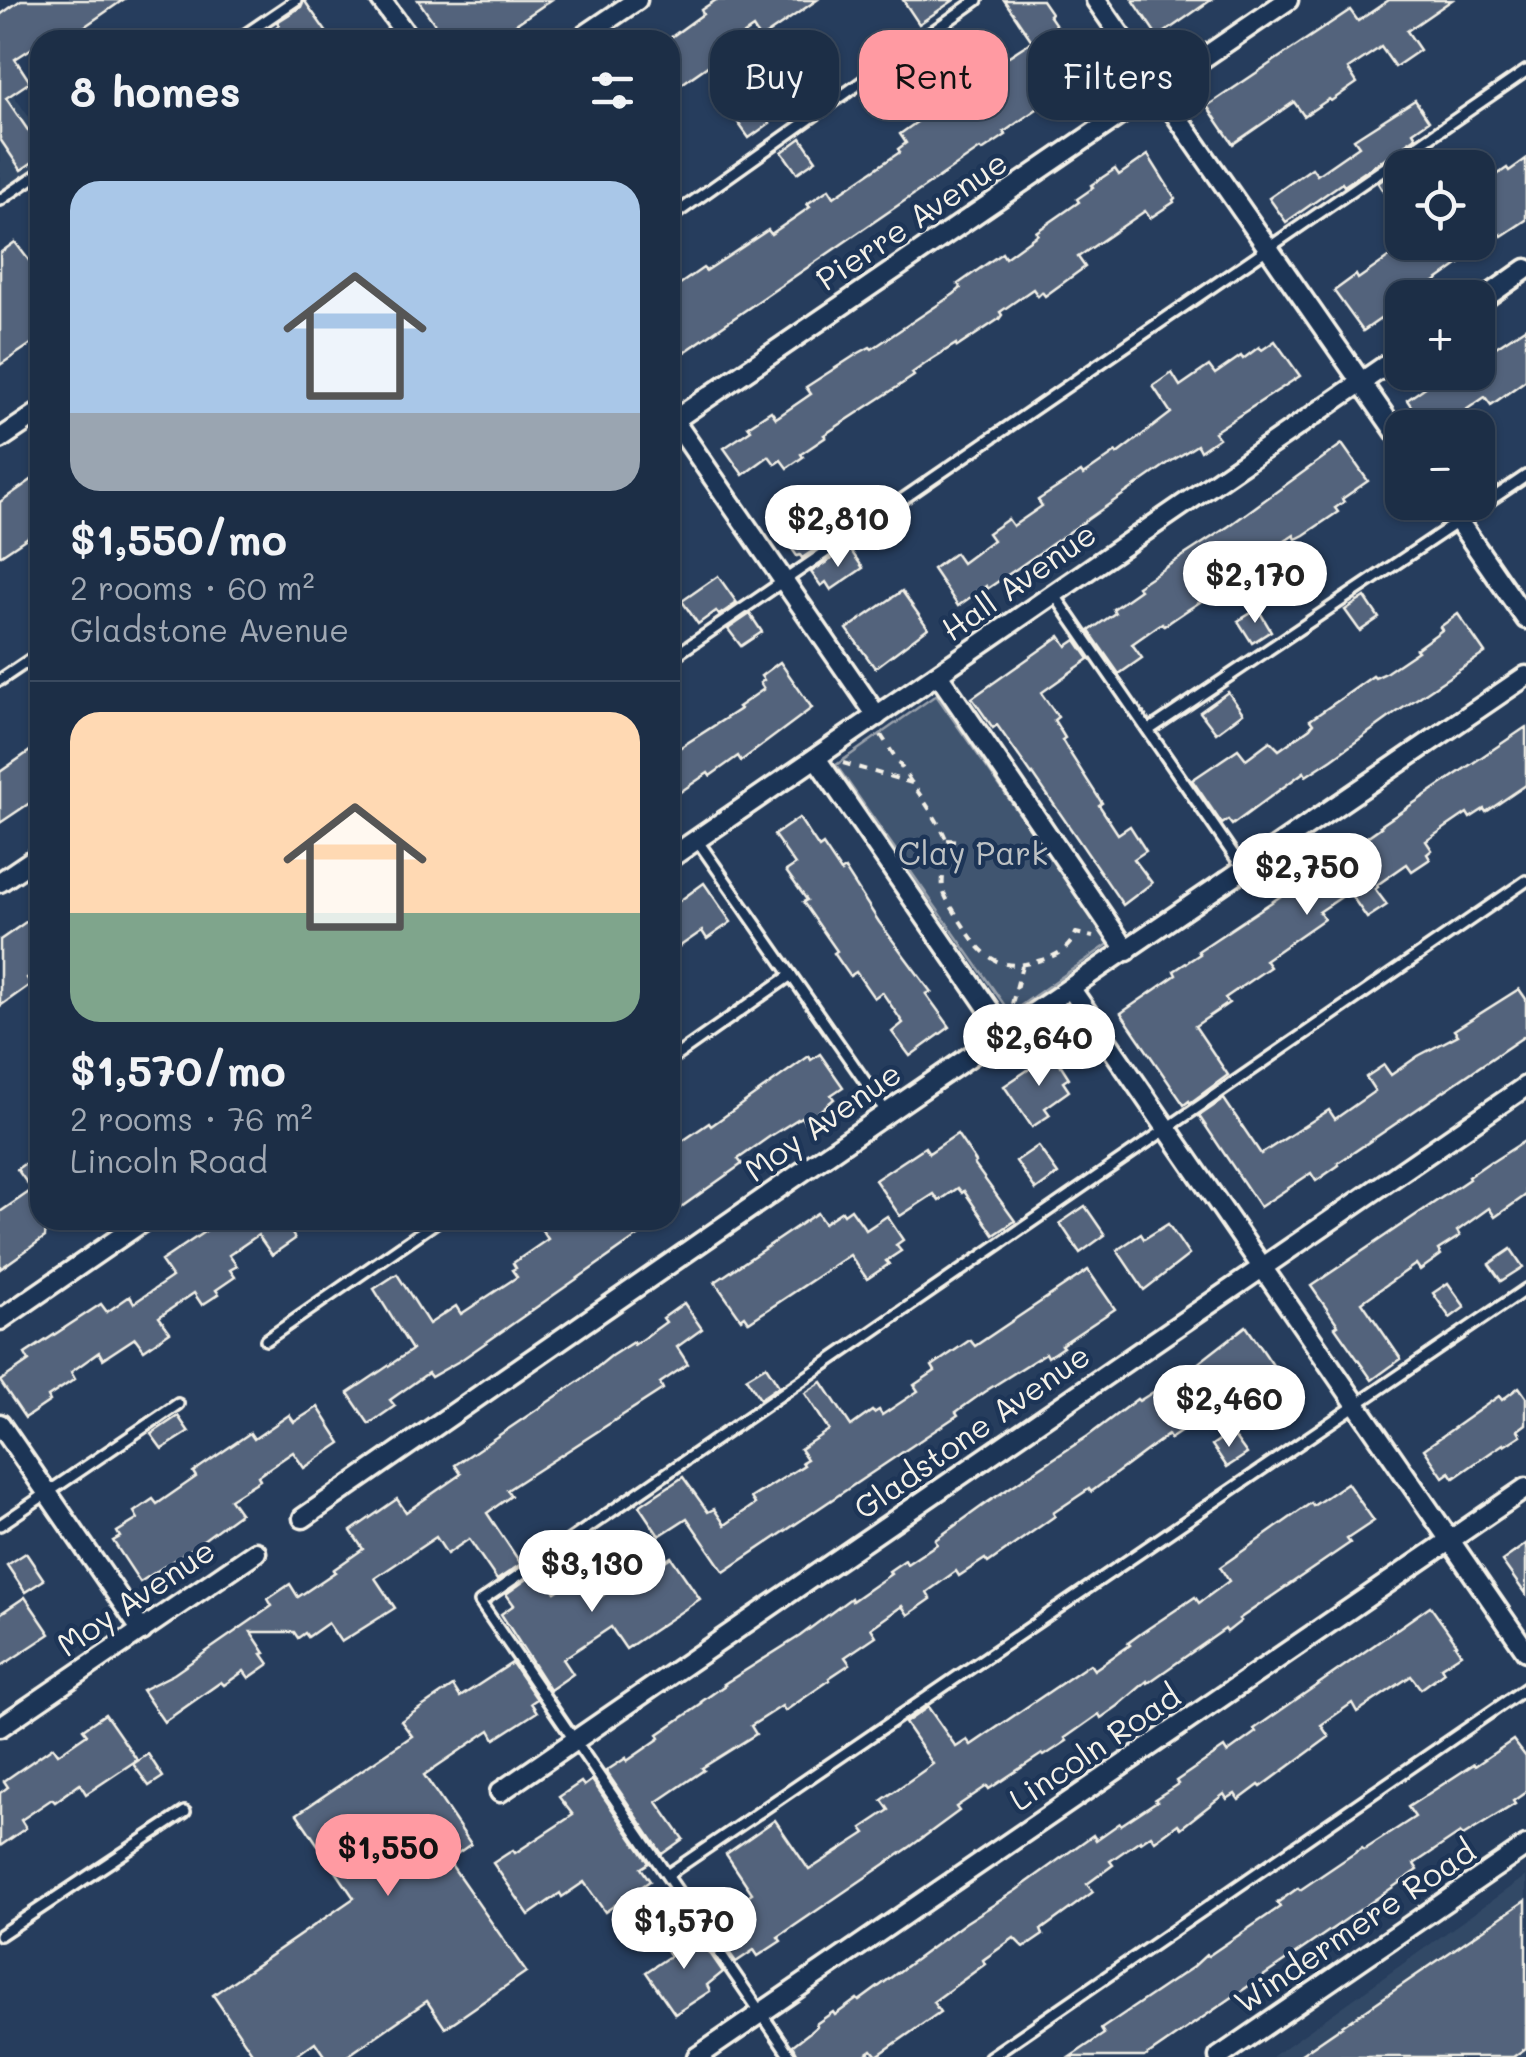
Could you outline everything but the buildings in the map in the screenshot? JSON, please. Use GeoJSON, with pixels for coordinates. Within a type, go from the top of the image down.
{"type":"FeatureCollection","features":[{"type":"Feature","properties":{"kind":"street"},"geometry":{"type":"LineString","coordinates":[[381,0],[403,30]]}},
{"type":"Feature","properties":{"kind":"street"},"geometry":{"type":"LineString","coordinates":[[593,30],[637,0]]}},
{"type":"Feature","properties":{"kind":"street"},"geometry":{"type":"LineString","coordinates":[[1096,0],[1117,30]]}},
{"type":"Feature","properties":{"kind":"street","name":"Pierre Avenue"},"geometry":{"type":"LineString","coordinates":[[1209,54],[1288,0]]}},
{"type":"Feature","properties":{"kind":"street","name":"Pierre Avenue"},"geometry":{"type":"LineString","coordinates":[[680,414],[1112,120]]}},
{"type":"Feature","properties":{"kind":"street"},"geometry":{"type":"LineString","coordinates":[[1179,120],[1385,416]]}},
{"type":"Feature","properties":{"kind":"street"},"geometry":{"type":"LineString","coordinates":[[1495,291],[1526,269]]}},
{"type":"Feature","properties":{"kind":"street","name":"Hall Avenue"},"geometry":{"type":"LineString","coordinates":[[680,851],[1385,366]]}},
{"type":"Feature","properties":{"kind":"street"},"geometry":{"type":"LineString","coordinates":[[0,439],[30,419]]}},
{"type":"Feature","properties":{"kind":"street"},"geometry":{"type":"LineString","coordinates":[[680,433],[877,716]]}},
{"type":"Feature","properties":{"kind":"street"},"geometry":{"type":"LineString","coordinates":[[1458,522],[1526,619]]}},
{"type":"Feature","properties":{"kind":"street"},"geometry":{"type":"LineString","coordinates":[[938,674],[1127,950]]}},
{"type":"Feature","properties":{"kind":"street","name":"Moy Avenue"},"geometry":{"type":"LineString","coordinates":[[303,1518],[1526,676]]}},
{"type":"Feature","properties":{"kind":"street"},"geometry":{"type":"LineString","coordinates":[[816,758],[1006,1034]]}},
{"type":"Feature","properties":{"kind":"street"},"geometry":{"type":"LineString","coordinates":[[0,882],[30,862]]}},
{"type":"Feature","properties":{"kind":"street"},"geometry":{"type":"LineString","coordinates":[[1071,989],[1526,1651]]}},
{"type":"Feature","properties":{"kind":"street","name":"Gladstone Avenue"},"geometry":{"type":"LineString","coordinates":[[500,1792],[1526,1086]]}},
{"type":"Feature","properties":{"kind":"street"},"geometry":{"type":"LineString","coordinates":[[0,1320],[130,1230]]}},
{"type":"Feature","properties":{"kind":"street"},"geometry":{"type":"LineString","coordinates":[[0,1424],[142,1630]]}},
{"type":"Feature","properties":{"kind":"street","name":"Lincoln Road"},"geometry":{"type":"LineString","coordinates":[[697,2057],[1526,1488]]}},
{"type":"Feature","properties":{"kind":"street","name":"Moy Avenue"},"geometry":{"type":"LineString","coordinates":[[0,1726],[256,1552]]}},
{"type":"Feature","properties":{"kind":"street","name":"Windermere Road"},"geometry":{"type":"LineString","coordinates":[[1218,2057],[1526,1846]]}},
{"type":"Feature","properties":{"kind":"lane"},"geometry":{"type":"LineString","coordinates":[[252,30],[296,0]]}},
{"type":"Feature","properties":{"kind":"lane"},"geometry":{"type":"LineString","coordinates":[[680,211],[977,0]]}},
{"type":"Feature","properties":{"kind":"lane"},"geometry":{"type":"LineString","coordinates":[[680,652],[1526,71]]}},
{"type":"Feature","properties":{"kind":"lane"},"geometry":{"type":"LineString","coordinates":[[0,200],[30,180]]}},
{"type":"Feature","properties":{"kind":"lane"},"geometry":{"type":"LineString","coordinates":[[1149,730],[1526,476]]}},
{"type":"Feature","properties":{"kind":"lane"},"geometry":{"type":"LineString","coordinates":[[1054,594],[1244,870]]}},
{"type":"Feature","properties":{"kind":"lane"},"geometry":{"type":"LineString","coordinates":[[0,680],[30,659]]}},
{"type":"Feature","properties":{"kind":"lane"},"geometry":{"type":"LineString","coordinates":[[697,840],[887,1113]]}},
{"type":"Feature","properties":{"kind":"lane"},"geometry":{"type":"LineString","coordinates":[[791,2057],[480,1602],[1526,881]]}},
{"type":"Feature","properties":{"kind":"lane"},"geometry":{"type":"LineString","coordinates":[[680,1053],[791,976]]}},
{"type":"Feature","properties":{"kind":"lane"},"geometry":{"type":"LineString","coordinates":[[266,1340],[425,1230]]}},
{"type":"Feature","properties":{"kind":"lane"},"geometry":{"type":"LineString","coordinates":[[667,1875],[1526,1289]]}},
{"type":"Feature","properties":{"kind":"lane"},"geometry":{"type":"LineString","coordinates":[[0,1525],[178,1404]]}},
{"type":"Feature","properties":{"kind":"lane"},"geometry":{"type":"LineString","coordinates":[[990,2057],[1526,1688]]}},
{"type":"Feature","properties":{"kind":"lane"},"geometry":{"type":"LineString","coordinates":[[0,1935],[185,1812]]}},
{"type":"Feature","properties":{"kind":"path"},"geometry":{"type":"LineString","coordinates":[[881,735],[948,840],[943,893],[978,948],[998,962],[1022,966],[1060,954],[1072,944],[1076,933],[1094,937]]}},
{"type":"Feature","properties":{"kind":"path"},"geometry":{"type":"LineString","coordinates":[[838,762],[912,784]]}},
{"type":"Feature","properties":{"kind":"path"},"geometry":{"type":"LineString","coordinates":[[948,840],[963,841]]}},
{"type":"Feature","properties":{"kind":"path"},"geometry":{"type":"LineString","coordinates":[[1009,1013],[1022,966]]}},
{"type":"Feature","properties":{"kind":"shaded area"},"geometry":{"type":"Polygon","coordinates":[[[0,76],[30,119],[30,175],[0,195],[0,76]]]}},
{"type":"Feature","properties":{"kind":"shaded area"},"geometry":{"type":"Polygon","coordinates":[[[1526,1876],[1526,2057],[1272,2057],[1526,1876]]]}},
{"type":"Feature","properties":{"kind":"green space","name":"Clay Park"},"geometry":{"type":"Polygon","coordinates":[[[936,695],[1110,943],[1010,1013],[836,765],[936,695]]]}}]}
